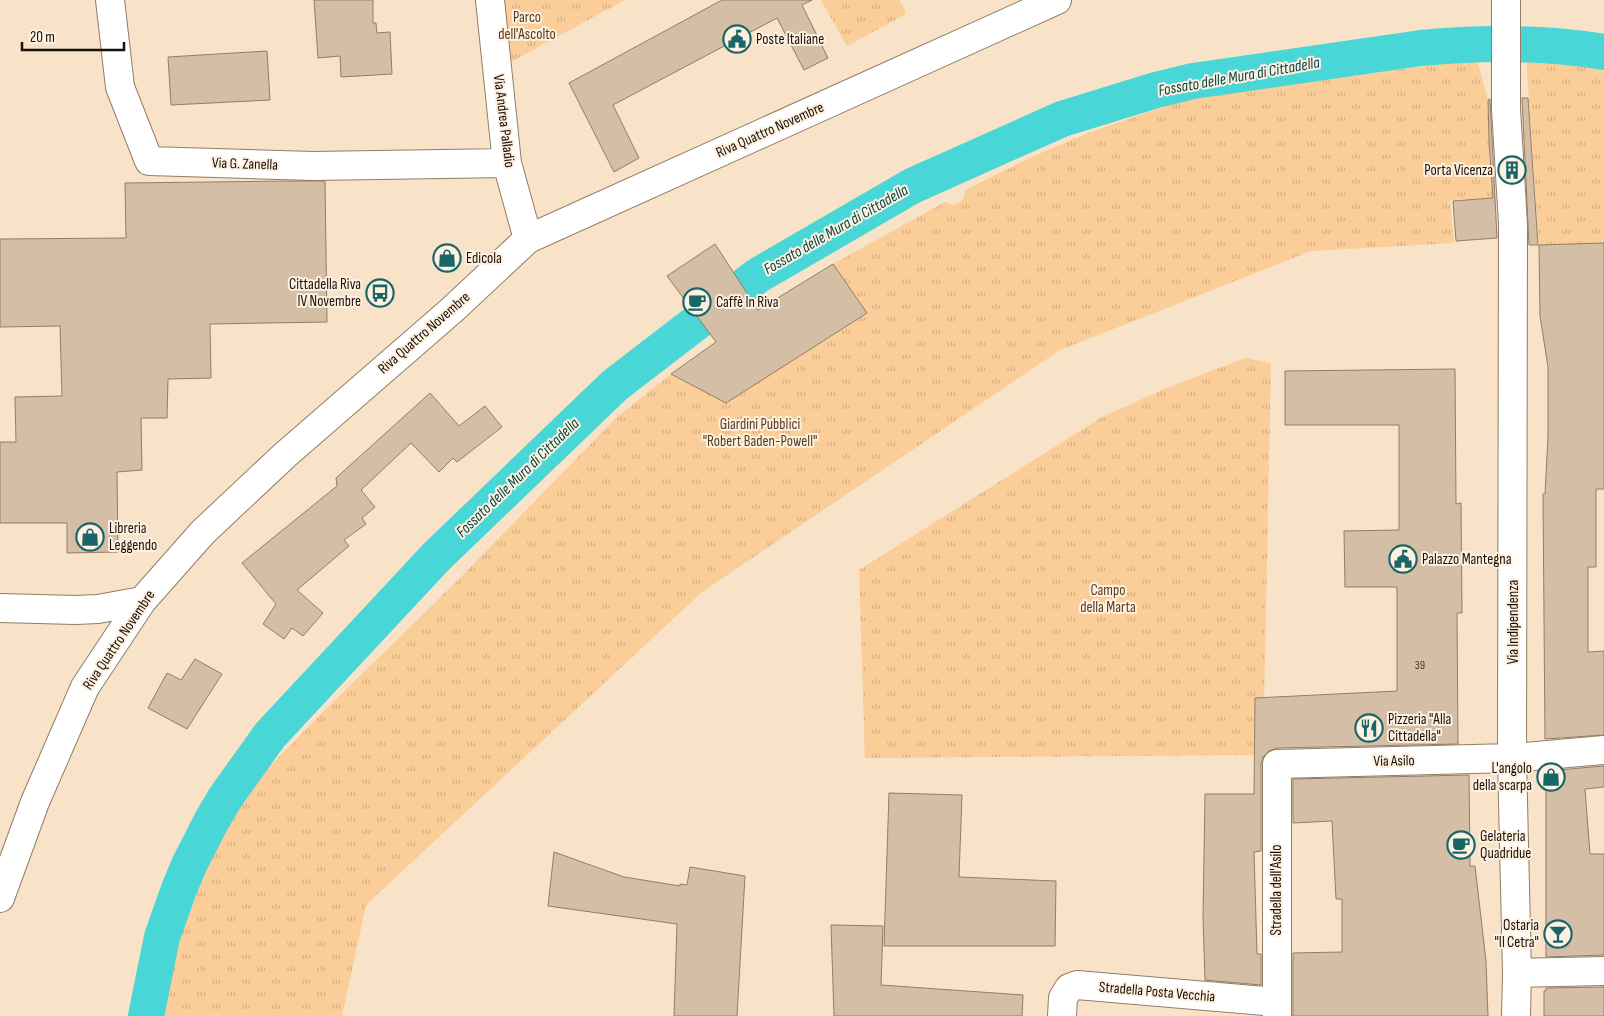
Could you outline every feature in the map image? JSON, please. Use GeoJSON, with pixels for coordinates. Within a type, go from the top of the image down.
{"type":"FeatureCollection","features":[{"type":"Feature","properties":{"kind":"street","name":"Via G. Zanella"},"geometry":{"type":"LineString","coordinates":[[110,0],[120,87],[149,161],[314,166],[507,163]]}},
{"type":"Feature","properties":{"kind":"street","name":"Via Andrea Palladio"},"geometry":{"type":"LineString","coordinates":[[490,0],[507,163],[528,239]]}},
{"type":"Feature","properties":{"kind":"street","name":"Riva Quattro Novembre"},"geometry":{"type":"LineString","coordinates":[[0,898],[35,802],[86,687],[142,601],[203,532],[285,454],[452,310],[528,239],[1057,0]]}},
{"type":"Feature","properties":{"kind":"street","name":"Via Indipendenza"},"geometry":{"type":"LineString","coordinates":[[1506,0],[1506,109],[1513,224],[1512,758],[1517,973],[1516,1016]]}},
{"type":"Feature","properties":{"kind":"street"},"geometry":{"type":"LineString","coordinates":[[0,608],[90,609],[142,601]]}},
{"type":"Feature","properties":{"kind":"street","name":"Via Asilo"},"geometry":{"type":"LineString","coordinates":[[1276,764],[1512,758],[1604,750]]}},
{"type":"Feature","properties":{"kind":"street","name":"Stradella dell'Asilo"},"geometry":{"type":"LineString","coordinates":[[1276,764],[1276,1009]]}},
{"type":"Feature","properties":{"kind":"street"},"geometry":{"type":"LineString","coordinates":[[1517,973],[1604,971]]}},
{"type":"Feature","properties":{"kind":"street","name":"Stradella Posta Vecchia"},"geometry":{"type":"LineString","coordinates":[[1062,1016],[1063,998],[1069,988],[1076,985],[1276,1009]]}},
{"type":"Feature","properties":{"kind":"green space","name":"Parco dell'Ascolto"},"geometry":{"type":"Polygon","coordinates":[[[498,0],[625,0],[505,65],[498,0]]]}},
{"type":"Feature","properties":{"kind":"green space"},"geometry":{"type":"Polygon","coordinates":[[[821,0],[900,0],[906,14],[847,46],[821,0]]]}},
{"type":"Feature","properties":{"kind":"green space"},"geometry":{"type":"Polygon","coordinates":[[[1526,58],[1582,65],[1604,71],[1604,250],[1539,245],[1526,58]]]}},
{"type":"Feature","properties":{"kind":"green space","name":"Giardini Pubblici \"Robert Baden-Powell\""},"geometry":{"type":"Polygon","coordinates":[[[1477,59],[1488,100],[1493,198],[1450,200],[1454,243],[1311,251],[1060,350],[702,592],[366,905],[342,1016],[156,1016],[159,998],[195,879],[250,787],[321,714],[456,582],[616,418],[671,374],[833,264],[945,202],[953,205],[963,200],[965,190],[1034,156],[1093,131],[1190,98],[1477,59]]]}},
{"type":"Feature","properties":{"kind":"green space","name":"Campo della Marta"},"geometry":{"type":"Polygon","coordinates":[[[1245,358],[1271,363],[1263,755],[865,758],[859,570],[1102,417],[1174,385],[1245,358]]]}},
{"type":"Feature","properties":{"kind":"building"},"geometry":{"type":"Polygon","coordinates":[[[314,0],[373,0],[373,23],[376,23],[377,33],[390,32],[392,74],[341,77],[340,56],[318,58],[314,0]]]}},
{"type":"Feature","properties":{"kind":"building"},"geometry":{"type":"Polygon","coordinates":[[[722,0],[812,0],[802,5],[828,58],[804,70],[777,18],[613,105],[639,158],[614,172],[569,83],[722,0]]]}},
{"type":"Feature","properties":{"kind":"building"},"geometry":{"type":"Polygon","coordinates":[[[267,51],[270,100],[171,105],[168,57],[267,51]]]}},
{"type":"Feature","properties":{"kind":"building"},"geometry":{"type":"Polygon","coordinates":[[[1522,98],[1528,98],[1538,245],[1529,245],[1522,98]]]}},
{"type":"Feature","properties":{"kind":"building"},"geometry":{"type":"Polygon","coordinates":[[[1490,99],[1497,238],[1456,241],[1453,201],[1493,198],[1489,141],[1488,100],[1490,99]]]}},
{"type":"Feature","properties":{"kind":"building"},"geometry":{"type":"Polygon","coordinates":[[[325,181],[327,322],[210,324],[211,378],[168,379],[167,418],[141,418],[142,470],[117,472],[118,552],[67,553],[67,523],[0,523],[0,442],[16,442],[15,397],[62,396],[60,326],[0,327],[0,239],[126,238],[125,183],[325,181]]]}},
{"type":"Feature","properties":{"kind":"building"},"geometry":{"type":"Polygon","coordinates":[[[1604,243],[1604,489],[1596,489],[1596,567],[1588,567],[1588,652],[1604,651],[1604,735],[1545,739],[1543,494],[1545,494],[1548,436],[1548,367],[1540,316],[1539,245],[1604,243]]]}},
{"type":"Feature","properties":{"kind":"building"},"geometry":{"type":"Polygon","coordinates":[[[715,244],[758,310],[833,264],[867,313],[726,403],[671,374],[716,342],[667,276],[715,244]]]}},
{"type":"Feature","properties":{"kind":"building","name":"Palazzo Mantegna"},"geometry":{"type":"Polygon","coordinates":[[[1455,369],[1456,504],[1461,503],[1462,613],[1457,613],[1458,744],[1277,748],[1269,751],[1263,757],[1261,764],[1261,851],[1254,852],[1257,954],[1261,954],[1261,985],[1205,980],[1203,918],[1205,794],[1254,794],[1255,698],[1397,691],[1397,587],[1345,587],[1344,531],[1399,530],[1399,425],[1285,425],[1285,371],[1455,369]]]}},
{"type":"Feature","properties":{"kind":"building"},"geometry":{"type":"Polygon","coordinates":[[[430,393],[459,426],[485,406],[502,427],[457,462],[453,458],[439,472],[411,443],[361,490],[375,507],[362,518],[366,524],[344,540],[349,546],[297,590],[323,613],[303,636],[292,628],[284,639],[263,624],[276,604],[242,563],[337,486],[336,478],[430,393]]]}},
{"type":"Feature","properties":{"kind":"building"},"geometry":{"type":"Polygon","coordinates":[[[195,659],[222,674],[187,729],[148,708],[167,673],[181,680],[195,659]]]}},
{"type":"Feature","properties":{"kind":"building"},"geometry":{"type":"Polygon","coordinates":[[[1604,766],[1604,787],[1585,789],[1590,854],[1604,854],[1604,955],[1546,957],[1546,771],[1604,766]]]}},
{"type":"Feature","properties":{"kind":"building"},"geometry":{"type":"Polygon","coordinates":[[[1469,775],[1470,866],[1475,866],[1486,961],[1488,1016],[1293,1016],[1293,953],[1342,952],[1342,899],[1336,899],[1332,821],[1293,823],[1293,779],[1469,775]]]}},
{"type":"Feature","properties":{"kind":"building"},"geometry":{"type":"Polygon","coordinates":[[[889,793],[962,795],[959,877],[1056,881],[1055,946],[884,946],[889,793]]]}},
{"type":"Feature","properties":{"kind":"building"},"geometry":{"type":"Polygon","coordinates":[[[554,852],[624,877],[680,886],[680,884],[687,885],[690,867],[745,876],[737,1016],[674,1016],[677,924],[548,906],[554,852]]]}},
{"type":"Feature","properties":{"kind":"building"},"geometry":{"type":"Polygon","coordinates":[[[831,925],[883,926],[881,985],[1023,995],[1022,1016],[834,1016],[831,925]]]}},
{"type":"Feature","properties":{"kind":"building"},"geometry":{"type":"Polygon","coordinates":[[[1604,987],[1604,1016],[1544,1016],[1544,991],[1546,991],[1546,988],[1604,987]]]}},
{"type":"Feature","properties":{"kind":"waterway","name":"Fossato delle Mura di Cittadella"},"geometry":{"type":"LineString","coordinates":[[146,1016],[162,937],[189,865],[225,798],[270,735],[436,557],[615,385],[757,276],[912,186],[1062,119],[1156,90],[1193,81],[1444,46],[1535,45],[1604,52]]}},
{"type":"Feature","properties":{"kind":"place","name":"Poste Italiane"},"geometry":{"type":"Point","coordinates":[737,39]}},
{"type":"Feature","properties":{"kind":"place","name":"Porta Vicenza"},"geometry":{"type":"Point","coordinates":[1512,170]}},
{"type":"Feature","properties":{"kind":"place","name":"Edicola"},"geometry":{"type":"Point","coordinates":[447,258]}},
{"type":"Feature","properties":{"kind":"place","name":"Cittadella Riva IV Novembre"},"geometry":{"type":"Point","coordinates":[380,293]}},
{"type":"Feature","properties":{"kind":"place","name":"Caffè In Riva"},"geometry":{"type":"Point","coordinates":[697,302]}},
{"type":"Feature","properties":{"kind":"place","name":"Libreria Leggendo"},"geometry":{"type":"Point","coordinates":[90,537]}},
{"type":"Feature","properties":{"kind":"place","name":"Palazzo Mantegna"},"geometry":{"type":"Point","coordinates":[1403,559]}},
{"type":"Feature","properties":{"kind":"place","name":"Pizzeria \"Alla Cittadella\""},"geometry":{"type":"Point","coordinates":[1369,728]}},
{"type":"Feature","properties":{"kind":"place","name":"L'angolo della scarpa"},"geometry":{"type":"Point","coordinates":[1551,777]}},
{"type":"Feature","properties":{"kind":"place","name":"Gelateria Quadridue"},"geometry":{"type":"Point","coordinates":[1461,845]}},
{"type":"Feature","properties":{"kind":"place","name":"Ostaria \"Il Cetra\""},"geometry":{"type":"Point","coordinates":[1558,934]}}]}
